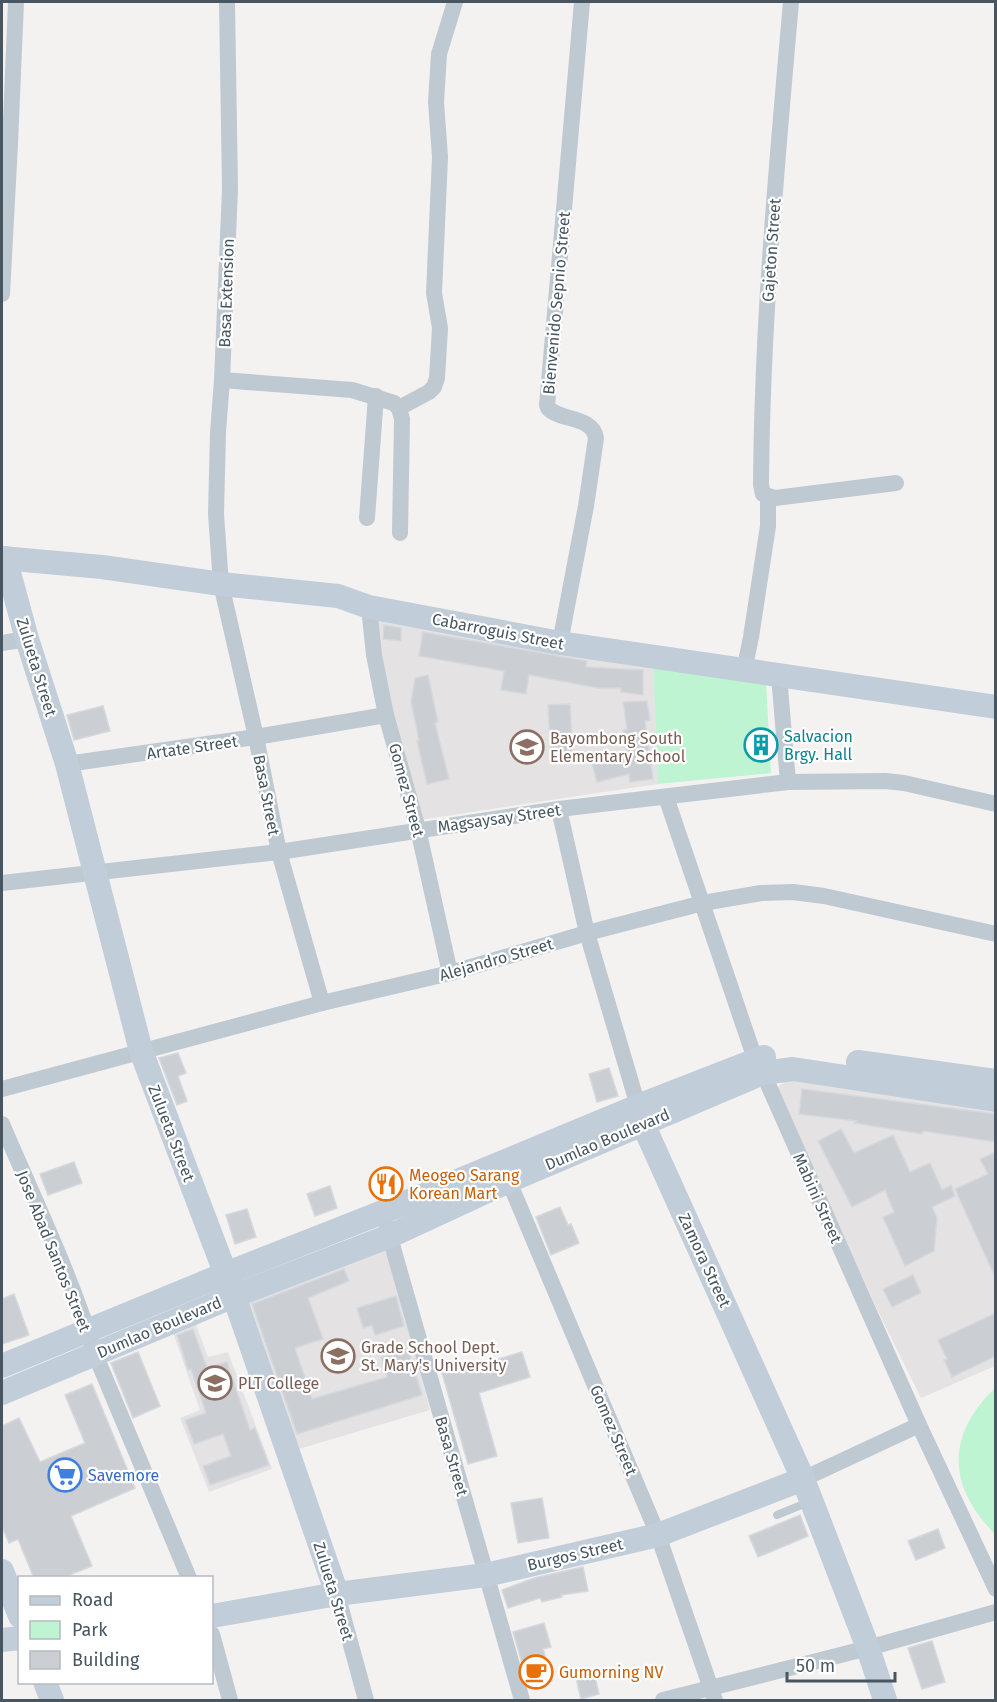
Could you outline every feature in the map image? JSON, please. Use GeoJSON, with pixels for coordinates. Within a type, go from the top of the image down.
{"type":"FeatureCollection","features":[{"type":"Feature","properties":{"kind":"street"},"geometry":{"type":"LineString","coordinates":[[2,294],[16,2]]}},
{"type":"Feature","properties":{"kind":"street","name":"Basa Extension"},"geometry":{"type":"LineString","coordinates":[[221,584],[216,514],[230,189],[227,2]]}},
{"type":"Feature","properties":{"kind":"street"},"geometry":{"type":"LineString","coordinates":[[399,408],[429,392],[434,387],[437,378],[440,328],[434,293],[440,157],[436,102],[439,54],[455,2]]}},
{"type":"Feature","properties":{"kind":"street","name":"Bienvenido Sepnio Street"},"geometry":{"type":"LineString","coordinates":[[560,643],[586,506],[596,438],[593,429],[589,426],[555,414],[547,405],[582,2]]}},
{"type":"Feature","properties":{"kind":"street","name":"Gajeton Street"},"geometry":{"type":"LineString","coordinates":[[744,671],[768,526],[768,497],[764,494],[761,485],[762,391],[774,196],[791,2]]}},
{"type":"Feature","properties":{"kind":"street"},"geometry":{"type":"LineString","coordinates":[[222,380],[352,390],[394,403],[399,408],[402,419],[400,533]]}},
{"type":"Feature","properties":{"kind":"street"},"geometry":{"type":"LineString","coordinates":[[367,518],[376,396]]}},
{"type":"Feature","properties":{"kind":"street"},"geometry":{"type":"LineString","coordinates":[[768,497],[896,483]]}},
{"type":"Feature","properties":{"kind":"street","name":"Cabarroguis Street"},"geometry":{"type":"LineString","coordinates":[[3,558],[148,573],[338,597],[369,607],[560,643],[996,707]]}},
{"type":"Feature","properties":{"kind":"street","name":"Zulueta Street"},"geometry":{"type":"LineString","coordinates":[[3,558],[67,764],[141,1051],[234,1296],[337,1594],[366,1701]]}},
{"type":"Feature","properties":{"kind":"street","name":"Basa Street"},"geometry":{"type":"LineString","coordinates":[[221,584],[279,852],[322,1003]]}},
{"type":"Feature","properties":{"kind":"street","name":"Gomez Street"},"geometry":{"type":"LineString","coordinates":[[369,607],[374,655],[386,715],[418,830],[450,973]]}},
{"type":"Feature","properties":{"kind":"street"},"geometry":{"type":"LineString","coordinates":[[2,643],[27,639]]}},
{"type":"Feature","properties":{"kind":"street"},"geometry":{"type":"LineString","coordinates":[[779,676],[788,782]]}},
{"type":"Feature","properties":{"kind":"street","name":"Artate Street"},"geometry":{"type":"LineString","coordinates":[[67,764],[256,738],[386,715]]}},
{"type":"Feature","properties":{"kind":"street","name":"Magsaysay Street"},"geometry":{"type":"LineString","coordinates":[[2,883],[279,852],[559,809],[788,782],[885,781],[904,783],[996,804]]}},
{"type":"Feature","properties":{"kind":"street","name":"Mabini Street"},"geometry":{"type":"LineString","coordinates":[[666,797],[759,1066],[919,1425],[996,1589]]}},
{"type":"Feature","properties":{"kind":"street","name":"Zamora Street"},"geometry":{"type":"LineString","coordinates":[[559,809],[587,933],[641,1115],[807,1490],[868,1648],[885,1701]]}},
{"type":"Feature","properties":{"kind":"street","name":"Alejandro Street"},"geometry":{"type":"LineString","coordinates":[[2,1089],[322,1003],[450,973],[587,933],[703,903],[761,893],[793,892],[860,904],[996,934]]}},
{"type":"Feature","properties":{"kind":"street","name":"Dumlao Boulevard"},"geometry":{"type":"LineString","coordinates":[[2,1366],[87,1329],[383,1212],[505,1172],[759,1066],[780,1054],[794,1053],[996,1081]]}},
{"type":"Feature","properties":{"kind":"street","name":"Dumlao Boulevard"},"geometry":{"type":"LineString","coordinates":[[759,1066],[794,1069],[996,1100]]}},
{"type":"Feature","properties":{"kind":"street","name":"Jose Abad Santos Street"},"geometry":{"type":"LineString","coordinates":[[2,1124],[188,1576]]}},
{"type":"Feature","properties":{"kind":"street","name":"Gomez Street"},"geometry":{"type":"LineString","coordinates":[[505,1172],[658,1535],[713,1694]]}},
{"type":"Feature","properties":{"kind":"street","name":"Dumlao Boulevard"},"geometry":{"type":"LineString","coordinates":[[2,1393],[234,1296],[390,1236],[505,1172]]}},
{"type":"Feature","properties":{"kind":"street","name":"Basa Street"},"geometry":{"type":"LineString","coordinates":[[383,1212],[522,1701]]}},
{"type":"Feature","properties":{"kind":"street","name":"Burgos Street"},"geometry":{"type":"LineString","coordinates":[[213,1616],[337,1594],[486,1575],[658,1535],[807,1490],[919,1425]]}},
{"type":"Feature","properties":{"kind":"street"},"geometry":{"type":"LineString","coordinates":[[2,1571],[18,1611]]}},
{"type":"Feature","properties":{"kind":"street"},"geometry":{"type":"LineString","coordinates":[[663,1701],[713,1694],[996,1612]]}},
{"type":"Feature","properties":{"kind":"street"},"geometry":{"type":"LineString","coordinates":[[2,1640],[18,1638]]}},
{"type":"Feature","properties":{"kind":"street"},"geometry":{"type":"LineString","coordinates":[[213,1639],[230,1701]]}},
{"type":"Feature","properties":{"kind":"street"},"geometry":{"type":"LineString","coordinates":[[45,1684],[52,1701]]}},
{"type":"Feature","properties":{"kind":"lane"},"geometry":{"type":"LineString","coordinates":[[777,1515],[807,1490]]}},
{"type":"Feature","properties":{"kind":"shaded area","name":"Bayombong South Elementary School"},"geometry":{"type":"Polygon","coordinates":[[[372,617],[653,666],[658,784],[419,820],[387,710],[372,617]]]}},
{"type":"Feature","properties":{"kind":"shaded area"},"geometry":{"type":"Polygon","coordinates":[[[797,1080],[995,1111],[995,1366],[921,1398],[879,1313],[776,1088],[786,1081],[797,1080]]]}},
{"type":"Feature","properties":{"kind":"shaded area","name":"Grade School Dept. St. Mary's University"},"geometry":{"type":"Polygon","coordinates":[[[387,1247],[430,1410],[292,1451],[241,1302],[387,1247]]]}},
{"type":"Feature","properties":{"kind":"shaded area","name":"PLT College"},"geometry":{"type":"Polygon","coordinates":[[[194,1319],[208,1357],[228,1352],[272,1469],[209,1492],[180,1418],[200,1410],[172,1330],[194,1319]]]}},
{"type":"Feature","properties":{"kind":"green space"},"geometry":{"type":"Polygon","coordinates":[[[653,666],[766,682],[771,773],[658,784],[653,666]]]}},
{"type":"Feature","properties":{"kind":"green space"},"geometry":{"type":"Polygon","coordinates":[[[995,1388],[995,1534],[979,1516],[968,1498],[961,1479],[959,1461],[961,1442],[968,1424],[979,1406],[995,1388]]]}},
{"type":"Feature","properties":{"kind":"building"},"geometry":{"type":"Polygon","coordinates":[[[384,625],[401,628],[401,641],[383,639],[384,625]]]}},
{"type":"Feature","properties":{"kind":"building"},"geometry":{"type":"Polygon","coordinates":[[[423,632],[587,661],[586,667],[643,670],[643,695],[621,692],[621,688],[598,688],[529,675],[526,694],[501,690],[504,671],[419,656],[423,632]]]}},
{"type":"Feature","properties":{"kind":"building"},"geometry":{"type":"Polygon","coordinates":[[[428,675],[438,722],[435,723],[449,779],[427,784],[411,702],[415,678],[428,675]]]}},
{"type":"Feature","properties":{"kind":"building"},"geometry":{"type":"Polygon","coordinates":[[[647,701],[650,720],[645,721],[653,779],[630,782],[629,774],[597,782],[591,760],[626,752],[623,730],[627,729],[623,702],[647,701]]]}},
{"type":"Feature","properties":{"kind":"building"},"geometry":{"type":"Polygon","coordinates":[[[570,704],[573,757],[551,758],[548,705],[570,704]]]}},
{"type":"Feature","properties":{"kind":"building"},"geometry":{"type":"Polygon","coordinates":[[[103,706],[110,731],[74,740],[67,715],[103,706]]]}},
{"type":"Feature","properties":{"kind":"building","name":"Salvacion Brgy. Hall"},"geometry":{"type":"Polygon","coordinates":[[[769,729],[771,759],[753,760],[751,730],[769,729]]]}},
{"type":"Feature","properties":{"kind":"building"},"geometry":{"type":"Polygon","coordinates":[[[178,1053],[186,1073],[178,1076],[187,1101],[177,1105],[159,1058],[178,1053]]]}},
{"type":"Feature","properties":{"kind":"building"},"geometry":{"type":"Polygon","coordinates":[[[609,1068],[618,1096],[597,1102],[589,1074],[609,1068]]]}},
{"type":"Feature","properties":{"kind":"building"},"geometry":{"type":"Polygon","coordinates":[[[802,1089],[996,1114],[996,1142],[923,1131],[922,1134],[854,1123],[857,1121],[799,1114],[802,1089]]]}},
{"type":"Feature","properties":{"kind":"building"},"geometry":{"type":"Polygon","coordinates":[[[841,1129],[854,1153],[893,1135],[910,1172],[930,1163],[942,1190],[951,1185],[955,1196],[932,1207],[937,1218],[934,1251],[905,1266],[883,1217],[894,1212],[885,1190],[852,1207],[818,1141],[841,1129]]]}},
{"type":"Feature","properties":{"kind":"building"},"geometry":{"type":"Polygon","coordinates":[[[996,1152],[996,1279],[955,1189],[988,1174],[980,1159],[996,1152]]]}},
{"type":"Feature","properties":{"kind":"building"},"geometry":{"type":"Polygon","coordinates":[[[74,1162],[82,1183],[48,1195],[40,1174],[74,1162]]]}},
{"type":"Feature","properties":{"kind":"building"},"geometry":{"type":"Polygon","coordinates":[[[330,1186],[337,1208],[315,1216],[307,1194],[330,1186]]]}},
{"type":"Feature","properties":{"kind":"building"},"geometry":{"type":"Polygon","coordinates":[[[560,1207],[579,1243],[551,1255],[536,1217],[560,1207]]]}},
{"type":"Feature","properties":{"kind":"building"},"geometry":{"type":"Polygon","coordinates":[[[247,1209],[256,1237],[235,1244],[226,1215],[247,1209]]]}},
{"type":"Feature","properties":{"kind":"building"},"geometry":{"type":"Polygon","coordinates":[[[344,1269],[349,1281],[308,1298],[323,1339],[295,1348],[312,1399],[387,1377],[381,1357],[408,1349],[422,1395],[297,1434],[252,1304],[344,1269]]]}},
{"type":"Feature","properties":{"kind":"building"},"geometry":{"type":"Polygon","coordinates":[[[913,1275],[921,1293],[892,1307],[883,1289],[913,1275]]]}},
{"type":"Feature","properties":{"kind":"building"},"geometry":{"type":"Polygon","coordinates":[[[14,1294],[29,1335],[2,1344],[2,1299],[14,1294]]]}},
{"type":"Feature","properties":{"kind":"building"},"geometry":{"type":"Polygon","coordinates":[[[396,1296],[404,1326],[375,1335],[372,1325],[363,1328],[357,1308],[396,1296]]]}},
{"type":"Feature","properties":{"kind":"building"},"geometry":{"type":"Polygon","coordinates":[[[996,1313],[996,1356],[952,1377],[938,1340],[996,1313]]]}},
{"type":"Feature","properties":{"kind":"building","name":"PLT College"},"geometry":{"type":"Polygon","coordinates":[[[193,1329],[207,1368],[227,1362],[250,1430],[255,1428],[269,1465],[210,1485],[203,1466],[231,1456],[223,1434],[194,1444],[185,1420],[206,1413],[191,1369],[188,1370],[177,1335],[193,1329]]]}},
{"type":"Feature","properties":{"kind":"building"},"geometry":{"type":"Polygon","coordinates":[[[138,1352],[160,1406],[133,1418],[111,1363],[138,1352]]]}},
{"type":"Feature","properties":{"kind":"building"},"geometry":{"type":"Polygon","coordinates":[[[522,1352],[530,1377],[479,1393],[497,1456],[468,1464],[442,1373],[522,1352]]]}},
{"type":"Feature","properties":{"kind":"building","name":"Savemore"},"geometry":{"type":"Polygon","coordinates":[[[92,1384],[135,1488],[71,1516],[92,1566],[67,1576],[33,1576],[18,1539],[9,1543],[2,1527],[2,1426],[19,1418],[40,1462],[85,1443],[65,1395],[92,1384]]]}},
{"type":"Feature","properties":{"kind":"building"},"geometry":{"type":"Polygon","coordinates":[[[542,1498],[549,1538],[518,1543],[511,1503],[542,1498]]]}},
{"type":"Feature","properties":{"kind":"building"},"geometry":{"type":"Polygon","coordinates":[[[800,1515],[808,1536],[758,1557],[749,1536],[800,1515]]]}},
{"type":"Feature","properties":{"kind":"building"},"geometry":{"type":"Polygon","coordinates":[[[938,1529],[945,1548],[916,1560],[908,1541],[938,1529]]]}},
{"type":"Feature","properties":{"kind":"building"},"geometry":{"type":"Polygon","coordinates":[[[583,1567],[588,1591],[561,1595],[562,1597],[542,1602],[540,1598],[508,1608],[502,1590],[534,1578],[583,1567]]]}},
{"type":"Feature","properties":{"kind":"building"},"geometry":{"type":"Polygon","coordinates":[[[544,1623],[551,1647],[543,1649],[552,1681],[529,1687],[513,1632],[544,1623]]]}},
{"type":"Feature","properties":{"kind":"building"},"geometry":{"type":"Polygon","coordinates":[[[932,1641],[945,1682],[922,1689],[908,1648],[932,1641]]]}},
{"type":"Feature","properties":{"kind":"building"},"geometry":{"type":"Polygon","coordinates":[[[593,1669],[599,1694],[581,1699],[575,1674],[593,1669]]]}},
{"type":"Feature","properties":{"kind":"place","name":"Salvacion Brgy. Hall"},"geometry":{"type":"Point","coordinates":[761,745]}},
{"type":"Feature","properties":{"kind":"place","name":"Bayombong South Elementary School"},"geometry":{"type":"Point","coordinates":[527,747]}},
{"type":"Feature","properties":{"kind":"place","name":"Meogeo Sarang Korean Mart"},"geometry":{"type":"Point","coordinates":[386,1184]}},
{"type":"Feature","properties":{"kind":"place","name":"Grade School Dept. St. Mary's University"},"geometry":{"type":"Point","coordinates":[338,1356]}},
{"type":"Feature","properties":{"kind":"place","name":"PLT College"},"geometry":{"type":"Point","coordinates":[215,1383]}},
{"type":"Feature","properties":{"kind":"place","name":"Savemore"},"geometry":{"type":"Point","coordinates":[65,1475]}},
{"type":"Feature","properties":{"kind":"place","name":"Gumorning NV"},"geometry":{"type":"Point","coordinates":[536,1672]}}]}
